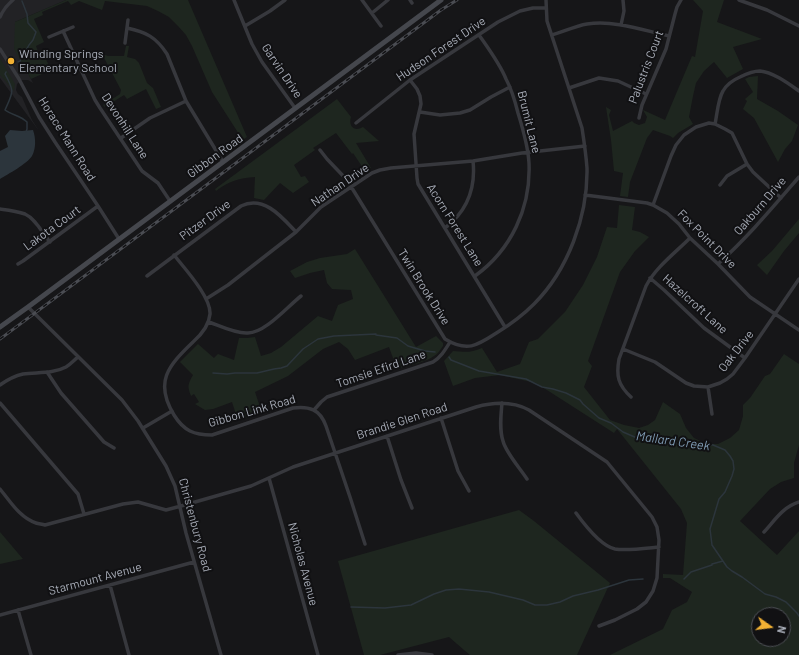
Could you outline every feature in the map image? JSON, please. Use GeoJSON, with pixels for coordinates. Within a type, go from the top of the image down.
{"type":"FeatureCollection","features":[{"type":"Feature","properties":{"kind":"main road","name":"Gibbon Road"},"geometry":{"type":"LineString","coordinates":[[0,327],[441,0]]}},
{"type":"Feature","properties":{"kind":"street"},"geometry":{"type":"LineString","coordinates":[[0,17],[4,9],[13,0]]}},
{"type":"Feature","properties":{"kind":"street","name":"Garvin Drive"},"geometry":{"type":"LineString","coordinates":[[234,0],[252,44],[262,62],[296,108]]}},
{"type":"Feature","properties":{"kind":"street"},"geometry":{"type":"LineString","coordinates":[[245,26],[285,0]]}},
{"type":"Feature","properties":{"kind":"street"},"geometry":{"type":"LineString","coordinates":[[362,0],[382,26]]}},
{"type":"Feature","properties":{"kind":"street"},"geometry":{"type":"LineString","coordinates":[[372,12],[388,0]]}},
{"type":"Feature","properties":{"kind":"street","name":"Twin Brook Drive"},"geometry":{"type":"LineString","coordinates":[[320,150],[347,180],[445,339],[462,347],[472,347],[486,340],[520,316],[535,303],[555,276],[565,260],[576,235],[585,195],[587,168],[582,128],[547,21],[546,0]]}},
{"type":"Feature","properties":{"kind":"street"},"geometry":{"type":"LineString","coordinates":[[621,25],[624,11],[623,0]]}},
{"type":"Feature","properties":{"kind":"street","name":"Palustris Court"},"geometry":{"type":"LineString","coordinates":[[639,118],[646,94],[666,49],[677,7],[681,0]]}},
{"type":"Feature","properties":{"kind":"street"},"geometry":{"type":"LineString","coordinates":[[739,0],[767,10],[799,26]]}},
{"type":"Feature","properties":{"kind":"street","name":"Hudson Forest Drive"},"geometry":{"type":"LineString","coordinates":[[356,123],[410,80],[498,22],[520,11],[533,8],[546,8]]}},
{"type":"Feature","properties":{"kind":"street"},"geometry":{"type":"LineString","coordinates":[[125,43],[128,20]]}},
{"type":"Feature","properties":{"kind":"street"},"geometry":{"type":"LineString","coordinates":[[552,35],[586,24],[611,24],[669,36]]}},
{"type":"Feature","properties":{"kind":"street"},"geometry":{"type":"LineString","coordinates":[[49,37],[73,27]]}},
{"type":"Feature","properties":{"kind":"street"},"geometry":{"type":"LineString","coordinates":[[127,28],[147,34],[163,48],[167,54],[186,102],[223,162]]}},
{"type":"Feature","properties":{"kind":"street","name":"Devonhill Lane"},"geometry":{"type":"LineString","coordinates":[[63,31],[96,101],[142,171],[158,183],[170,201]]}},
{"type":"Feature","properties":{"kind":"street","name":"Brumit Lane"},"geometry":{"type":"LineString","coordinates":[[475,276],[490,265],[511,238],[520,220],[526,201],[529,181],[528,153],[510,87],[506,77],[479,35]]}},
{"type":"Feature","properties":{"kind":"street","name":"Horace Mann Road"},"geometry":{"type":"LineString","coordinates":[[0,49],[22,84],[39,117],[119,239]]}},
{"type":"Feature","properties":{"kind":"street"},"geometry":{"type":"LineString","coordinates":[[715,124],[722,92],[733,80],[742,76],[753,72],[770,74],[799,91]]}},
{"type":"Feature","properties":{"kind":"street"},"geometry":{"type":"LineString","coordinates":[[569,88],[600,78],[618,81],[646,94]]}},
{"type":"Feature","properties":{"kind":"street","name":"Acorn Forest Lane"},"geometry":{"type":"LineString","coordinates":[[410,80],[417,89],[421,104],[414,134],[418,184],[505,327]]}},
{"type":"Feature","properties":{"kind":"street"},"geometry":{"type":"LineString","coordinates":[[420,112],[440,115],[460,113],[470,110],[510,87]]}},
{"type":"Feature","properties":{"kind":"street"},"geometry":{"type":"LineString","coordinates":[[120,138],[150,118],[186,102]]}},
{"type":"Feature","properties":{"kind":"street"},"geometry":{"type":"LineString","coordinates":[[653,205],[671,156],[680,139],[696,127],[710,123],[732,133],[747,164],[753,172],[781,198]]}},
{"type":"Feature","properties":{"kind":"street","name":"Nathan Drive"},"geometry":{"type":"LineString","coordinates":[[206,298],[228,285],[296,232],[322,208],[351,187],[380,170],[473,161],[585,146]]}},
{"type":"Feature","properties":{"kind":"street"},"geometry":{"type":"LineString","coordinates":[[445,228],[457,218],[463,210],[471,193],[474,181],[473,161]]}},
{"type":"Feature","properties":{"kind":"street"},"geometry":{"type":"LineString","coordinates":[[720,185],[727,176],[747,164]]}},
{"type":"Feature","properties":{"kind":"street","name":"Oakburn Drive"},"geometry":{"type":"LineString","coordinates":[[718,264],[755,228],[799,177]]}},
{"type":"Feature","properties":{"kind":"street","name":"Fox Point Drive"},"geometry":{"type":"LineString","coordinates":[[585,195],[627,200],[653,205],[662,209],[750,297],[799,330]]}},
{"type":"Feature","properties":{"kind":"street","name":"Pitzer Drive"},"geometry":{"type":"LineString","coordinates":[[147,276],[212,227],[246,204],[258,203],[271,207],[296,232]]}},
{"type":"Feature","properties":{"kind":"street","name":"Lakota Court"},"geometry":{"type":"LineString","coordinates":[[18,264],[98,206]]}},
{"type":"Feature","properties":{"kind":"street"},"geometry":{"type":"LineString","coordinates":[[0,209],[21,213],[30,217],[50,242]]}},
{"type":"Feature","properties":{"kind":"street"},"geometry":{"type":"LineString","coordinates":[[631,398],[619,382],[617,368],[619,359],[650,278],[659,267],[690,238]]}},
{"type":"Feature","properties":{"kind":"street"},"geometry":{"type":"LineString","coordinates":[[174,256],[206,298],[210,310],[208,322],[241,333],[248,334],[258,331],[301,296]]}},
{"type":"Feature","properties":{"kind":"street","name":"Hazelcroft Lane"},"geometry":{"type":"LineString","coordinates":[[650,278],[704,328],[745,358]]}},
{"type":"Feature","properties":{"kind":"street","name":"Oak Drive"},"geometry":{"type":"LineString","coordinates":[[708,387],[720,383],[733,374],[799,279]]}},
{"type":"Feature","properties":{"kind":"street","name":"Christenbury Road"},"geometry":{"type":"LineString","coordinates":[[28,307],[122,400],[143,428],[172,478],[181,506],[186,533],[194,562],[221,655]]}},
{"type":"Feature","properties":{"kind":"street","name":"Gibbon Link Road"},"geometry":{"type":"LineString","coordinates":[[208,322],[203,331],[174,361],[168,370],[165,380],[165,396],[172,411],[182,426],[197,434],[212,435],[293,408],[305,407],[314,410],[324,420],[364,544]]}},
{"type":"Feature","properties":{"kind":"street","name":"Tomsie Efird Lane"},"geometry":{"type":"LineString","coordinates":[[314,410],[327,397],[433,362],[444,353],[450,342]]}},
{"type":"Feature","properties":{"kind":"street"},"geometry":{"type":"LineString","coordinates":[[623,349],[655,362],[686,383],[694,386],[708,387],[712,414]]}},
{"type":"Feature","properties":{"kind":"street"},"geometry":{"type":"LineString","coordinates":[[0,385],[15,376],[65,368],[78,356]]}},
{"type":"Feature","properties":{"kind":"street"},"geometry":{"type":"LineString","coordinates":[[47,372],[61,393],[104,442],[114,448]]}},
{"type":"Feature","properties":{"kind":"street"},"geometry":{"type":"LineString","coordinates":[[0,403],[78,494],[84,514]]}},
{"type":"Feature","properties":{"kind":"street"},"geometry":{"type":"LineString","coordinates":[[502,403],[502,440],[507,451],[527,479]]}},
{"type":"Feature","properties":{"kind":"street","name":"Brandie Glen Road"},"geometry":{"type":"LineString","coordinates":[[0,489],[28,519],[45,525],[123,504],[138,502],[166,510],[251,486],[293,467],[441,418],[488,404],[502,403],[518,405],[530,410],[607,462],[655,522],[659,532],[657,578],[653,592],[646,602],[637,609],[599,626]]}},
{"type":"Feature","properties":{"kind":"street"},"geometry":{"type":"LineString","coordinates":[[143,428],[172,411]]}},
{"type":"Feature","properties":{"kind":"street"},"geometry":{"type":"LineString","coordinates":[[441,418],[458,471],[469,491]]}},
{"type":"Feature","properties":{"kind":"street"},"geometry":{"type":"LineString","coordinates":[[387,436],[402,485],[412,508]]}},
{"type":"Feature","properties":{"kind":"street","name":"Nicholas Avenue"},"geometry":{"type":"LineString","coordinates":[[269,478],[318,655]]}},
{"type":"Feature","properties":{"kind":"street"},"geometry":{"type":"LineString","coordinates":[[764,532],[784,510],[799,502]]}},
{"type":"Feature","properties":{"kind":"street"},"geometry":{"type":"LineString","coordinates":[[576,513],[591,532],[612,548],[621,550],[659,547]]}},
{"type":"Feature","properties":{"kind":"street","name":"Starmount Avenue"},"geometry":{"type":"LineString","coordinates":[[0,615],[194,562]]}},
{"type":"Feature","properties":{"kind":"street"},"geometry":{"type":"LineString","coordinates":[[110,585],[129,655]]}},
{"type":"Feature","properties":{"kind":"street"},"geometry":{"type":"LineString","coordinates":[[18,610],[31,655]]}},
{"type":"Feature","properties":{"kind":"street"},"geometry":{"type":"LineString","coordinates":[[398,655],[416,653],[432,655]]}},
{"type":"Feature","properties":{"kind":"shaded area","name":"Winding Springs Elementary School"},"geometry":{"type":"Polygon","coordinates":[[[0,0],[66,0],[15,22],[28,73],[33,83],[28,80],[22,80],[17,84],[16,90],[22,97],[32,120],[39,131],[0,78],[0,0]]]}},
{"type":"Feature","properties":{"kind":"shaded area"},"geometry":{"type":"Polygon","coordinates":[[[66,0],[188,0],[247,137],[241,141],[237,131],[212,92],[186,35],[169,17],[147,6],[105,1],[102,10],[79,1],[71,5],[68,1],[42,12],[43,15],[34,19],[44,42],[36,46],[40,57],[44,55],[51,70],[31,79],[14,49],[15,22],[66,0]]]}},
{"type":"Feature","properties":{"kind":"shaded area"},"geometry":{"type":"Polygon","coordinates":[[[693,0],[724,0],[717,22],[762,39],[733,47],[743,69],[727,78],[714,62],[704,71],[696,83],[693,96],[689,117],[693,124],[678,133],[673,138],[653,130],[647,138],[630,182],[628,197],[620,196],[623,173],[614,171],[606,107],[611,110],[609,115],[613,131],[632,121],[639,125],[645,123],[647,117],[643,110],[665,120],[692,56],[695,57],[703,11],[693,0]]]}},
{"type":"Feature","properties":{"kind":"shaded area"},"geometry":{"type":"Polygon","coordinates":[[[126,46],[129,46],[127,57],[135,59],[139,63],[147,83],[153,88],[161,107],[156,109],[146,89],[127,99],[124,95],[105,107],[103,105],[120,94],[121,90],[102,54],[108,56],[124,56],[126,46]]]}},
{"type":"Feature","properties":{"kind":"shaded area"},"geometry":{"type":"Polygon","coordinates":[[[0,58],[15,84],[14,91],[0,75],[0,58]]]}},
{"type":"Feature","properties":{"kind":"shaded area"},"geometry":{"type":"Polygon","coordinates":[[[758,76],[757,99],[798,125],[792,141],[785,149],[778,162],[754,118],[743,109],[747,101],[745,99],[753,92],[745,79],[758,76]]]}},
{"type":"Feature","properties":{"kind":"shaded area"},"geometry":{"type":"Polygon","coordinates":[[[337,99],[351,117],[350,123],[353,128],[357,129],[363,127],[379,141],[356,143],[371,168],[365,171],[353,153],[352,154],[336,133],[313,148],[315,150],[294,165],[301,177],[305,176],[309,182],[293,193],[280,183],[264,200],[254,198],[255,177],[234,181],[216,191],[215,189],[337,99]]]}},
{"type":"Feature","properties":{"kind":"shaded area"},"geometry":{"type":"Polygon","coordinates":[[[10,130],[33,130],[35,147],[30,159],[0,179],[0,151],[8,147],[5,136],[10,130]]]}},
{"type":"Feature","properties":{"kind":"shaded area"},"geometry":{"type":"Polygon","coordinates":[[[619,205],[635,207],[632,230],[649,237],[635,251],[620,272],[588,361],[592,366],[584,387],[610,420],[639,428],[648,425],[655,420],[663,402],[680,414],[686,428],[694,438],[707,444],[718,444],[730,438],[739,430],[743,416],[743,405],[750,398],[765,376],[770,374],[784,354],[799,364],[799,445],[794,463],[794,478],[781,482],[770,489],[740,521],[777,555],[799,531],[799,655],[610,655],[663,629],[672,610],[687,602],[692,592],[670,578],[663,578],[663,574],[683,575],[687,523],[681,509],[617,429],[614,433],[536,383],[500,375],[475,378],[453,386],[444,361],[453,351],[464,352],[482,348],[497,372],[520,364],[529,342],[538,339],[565,312],[583,285],[597,257],[607,227],[617,228],[619,205]]]}},
{"type":"Feature","properties":{"kind":"shaded area"},"geometry":{"type":"Polygon","coordinates":[[[799,219],[799,233],[767,275],[757,265],[772,251],[799,219]]]}},
{"type":"Feature","properties":{"kind":"shaded area"},"geometry":{"type":"Polygon","coordinates":[[[355,249],[416,347],[436,336],[443,343],[443,346],[437,354],[421,362],[397,369],[389,347],[355,360],[348,349],[339,342],[323,349],[288,376],[255,392],[262,413],[238,420],[232,402],[213,409],[205,410],[195,404],[199,402],[194,394],[191,396],[189,390],[189,383],[193,375],[180,362],[198,344],[214,358],[218,354],[234,360],[239,338],[255,337],[261,356],[271,353],[281,347],[318,316],[332,321],[338,305],[353,299],[351,290],[332,289],[327,283],[324,270],[295,278],[290,271],[307,262],[320,258],[347,254],[355,249]]]}},
{"type":"Feature","properties":{"kind":"shaded area"},"geometry":{"type":"Polygon","coordinates":[[[519,510],[610,583],[577,655],[470,655],[449,637],[380,655],[364,655],[338,561],[519,510]]]}},
{"type":"Feature","properties":{"kind":"shaded area"},"geometry":{"type":"Polygon","coordinates":[[[0,532],[23,559],[0,564],[0,532]]]}},
{"type":"Feature","properties":{"kind":"waterway"},"geometry":{"type":"LineString","coordinates":[[18,62],[33,40],[36,32],[28,23],[27,14],[22,1]]}},
{"type":"Feature","properties":{"kind":"waterway"},"geometry":{"type":"LineString","coordinates":[[6,72],[5,74],[12,92],[5,110],[27,122],[26,132]]}},
{"type":"Feature","properties":{"kind":"waterway","name":"Mallard Creek"},"geometry":{"type":"LineString","coordinates":[[213,373],[257,373],[281,368],[287,366],[303,349],[318,339],[334,336],[376,334],[397,338],[408,346],[435,352]]}},
{"type":"Feature","properties":{"kind":"waterway","name":"Mallard Creek"},"geometry":{"type":"LineString","coordinates":[[449,357],[451,360],[479,371],[526,379],[542,387],[566,393],[580,400],[599,418],[611,423],[623,432],[637,438],[652,442],[671,442],[691,446],[700,444],[713,445],[725,450],[733,461],[734,469],[725,492],[719,499],[710,529],[712,545],[727,567],[765,594],[786,602],[799,616]]}},
{"type":"Feature","properties":{"kind":"waterway"},"geometry":{"type":"LineString","coordinates":[[684,579],[691,572],[723,561]]}},
{"type":"Feature","properties":{"kind":"waterway"},"geometry":{"type":"LineString","coordinates":[[351,607],[385,608],[411,605],[434,594],[446,590],[459,589],[489,592],[523,600],[535,605],[547,605],[629,580],[643,579]]}},
{"type":"Feature","properties":{"kind":"railway"},"geometry":{"type":"LineString","coordinates":[[0,339],[441,10],[457,0]]}},
{"type":"Feature","properties":{"kind":"place","name":"Winding Springs Elementary School"},"geometry":{"type":"Point","coordinates":[11,61]}}]}
